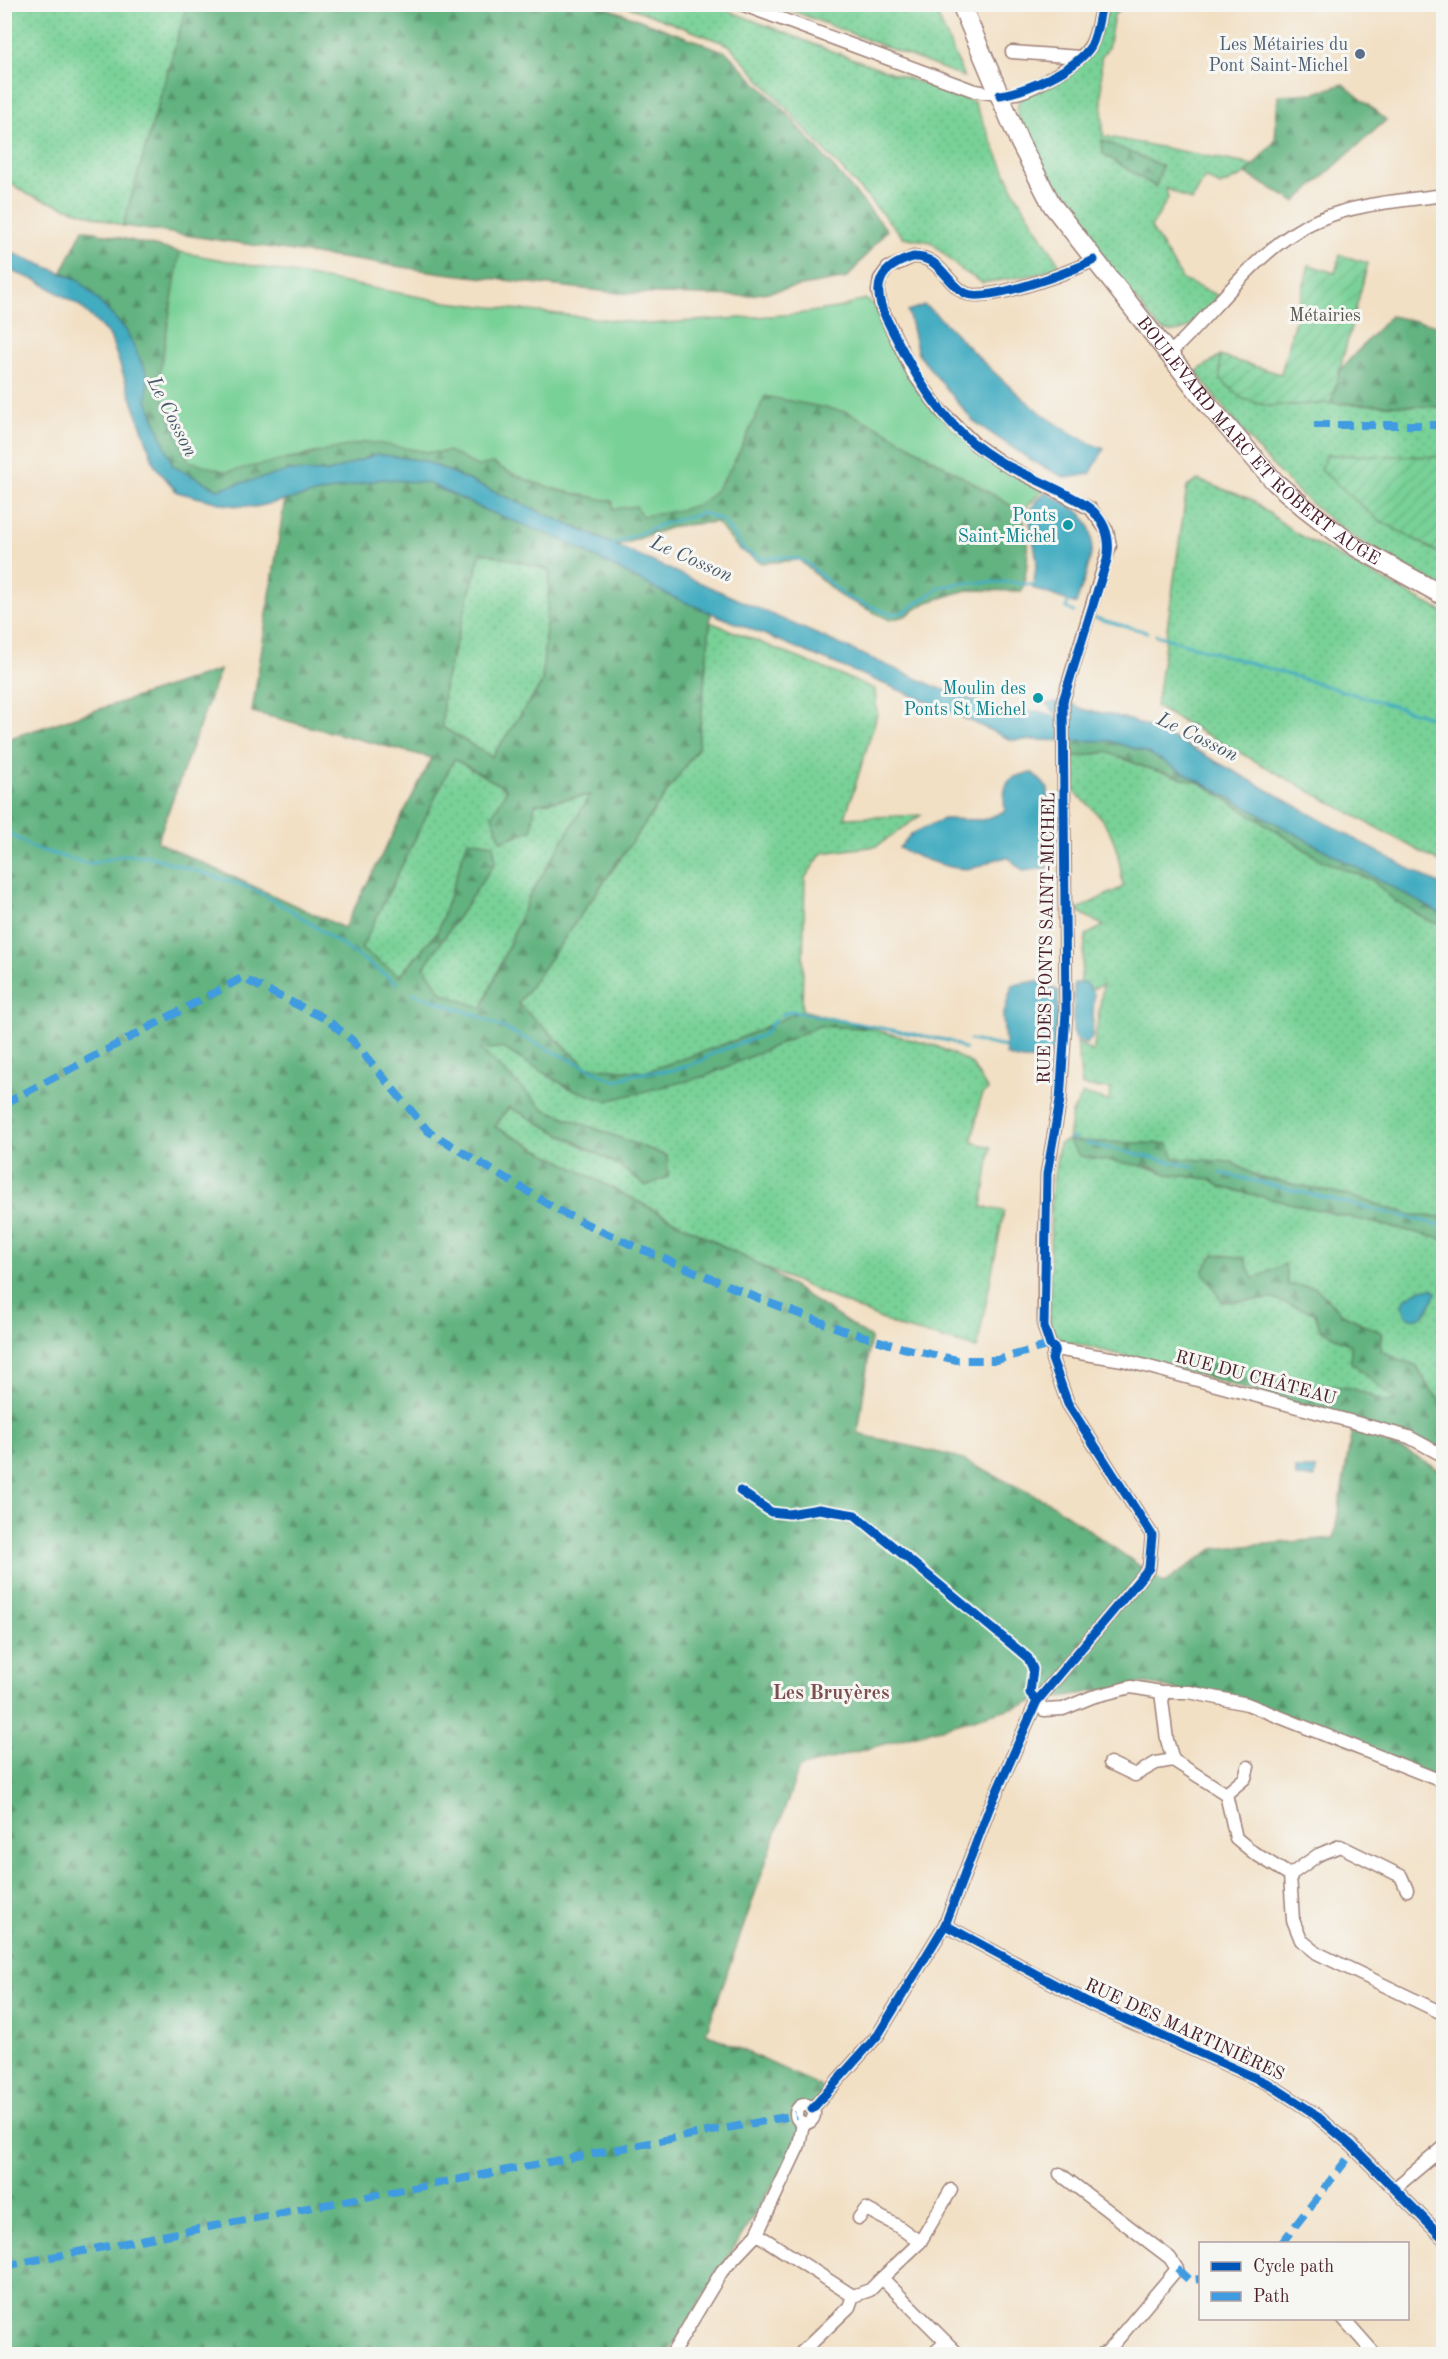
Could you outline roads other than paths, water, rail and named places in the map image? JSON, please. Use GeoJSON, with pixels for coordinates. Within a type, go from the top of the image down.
{"type":"FeatureCollection","features":[{"type":"Feature","properties":{"kind":"main road","name":"BOULEVARD MARC ET ROBERT AUGE"},"geometry":{"type":"LineString","coordinates":[[961,4],[1019,141],[1052,205],[1211,408],[1275,482],[1354,546],[1443,596]]}},
{"type":"Feature","properties":{"kind":"street"},"geometry":{"type":"LineString","coordinates":[[741,4],[975,91],[1000,95],[1017,92],[1045,80],[1080,57],[1090,46],[1103,5]]}},
{"type":"Feature","properties":{"kind":"street"},"geometry":{"type":"LineString","coordinates":[[1012,52],[1080,57]]}},
{"type":"Feature","properties":{"kind":"street"},"geometry":{"type":"LineString","coordinates":[[1170,353],[1264,257],[1292,234],[1318,220],[1352,209],[1443,195]]}},
{"type":"Feature","properties":{"kind":"street","name":"RUE DES PONTS SAINT-MICHEL"},"geometry":{"type":"LineString","coordinates":[[757,2234],[799,2145],[803,2123],[813,2119],[812,2109],[878,2035],[945,1925],[989,1809],[1037,1701],[1149,1568],[1152,1535],[1068,1404],[1052,1359],[1055,1349],[1050,1345],[1044,1327],[1047,1174],[1060,1100],[1066,1013],[1064,701],[1107,560],[1110,546],[1107,531],[1091,509],[1002,463],[976,445],[939,410],[913,373],[881,307],[878,291],[880,279],[888,268],[913,256],[936,263],[962,292],[984,297],[1073,270],[1094,260]]}},
{"type":"Feature","properties":{"kind":"street","name":"RUE DU CHÂTEAU"},"geometry":{"type":"LineString","coordinates":[[1055,1349],[1123,1360],[1409,1437],[1443,1456]]}},
{"type":"Feature","properties":{"kind":"street"},"geometry":{"type":"LineString","coordinates":[[1037,1701],[1044,1710],[1063,1709],[1092,1696],[1131,1687],[1161,1692],[1189,1692],[1247,1704],[1443,1782]]}},
{"type":"Feature","properties":{"kind":"street"},"geometry":{"type":"LineString","coordinates":[[1161,1692],[1167,1740],[1173,1760],[1226,1794],[1236,1838],[1254,1853],[1290,1875]]}},
{"type":"Feature","properties":{"kind":"street"},"geometry":{"type":"LineString","coordinates":[[1110,1763],[1135,1775],[1156,1763],[1173,1760]]}},
{"type":"Feature","properties":{"kind":"street"},"geometry":{"type":"LineString","coordinates":[[1226,1794],[1245,1778],[1248,1767]]}},
{"type":"Feature","properties":{"kind":"street"},"geometry":{"type":"LineString","coordinates":[[1290,1875],[1318,1855],[1340,1846],[1401,1876],[1407,1890]]}},
{"type":"Feature","properties":{"kind":"street"},"geometry":{"type":"LineString","coordinates":[[1290,1875],[1293,1920],[1301,1940],[1317,1953],[1443,2014]]}},
{"type":"Feature","properties":{"kind":"street","name":"RUE DES MARTINIÈRES"},"geometry":{"type":"LineString","coordinates":[[945,1925],[1032,1974],[1121,2018],[1269,2084],[1320,2119],[1351,2145],[1443,2239]]}},
{"type":"Feature","properties":{"kind":"street"},"geometry":{"type":"LineString","coordinates":[[1395,2188],[1443,2147]]}},
{"type":"Feature","properties":{"kind":"street"},"geometry":{"type":"LineString","coordinates":[[1060,2174],[1170,2258],[1177,2269],[1102,2355]]}},
{"type":"Feature","properties":{"kind":"street"},"geometry":{"type":"LineString","coordinates":[[853,2296],[870,2290],[920,2242],[951,2190]]}},
{"type":"Feature","properties":{"kind":"street"},"geometry":{"type":"LineString","coordinates":[[859,2218],[866,2209],[896,2225],[920,2242]]}},
{"type":"Feature","properties":{"kind":"street"},"geometry":{"type":"LineString","coordinates":[[672,2355],[722,2271],[757,2234],[853,2296]]}},
{"type":"Feature","properties":{"kind":"street"},"geometry":{"type":"LineString","coordinates":[[882,2278],[958,2355]]}},
{"type":"Feature","properties":{"kind":"street"},"geometry":{"type":"LineString","coordinates":[[800,2355],[849,2307],[853,2296]]}},
{"type":"Feature","properties":{"kind":"street"},"geometry":{"type":"LineString","coordinates":[[1344,2320],[1375,2355]]}},
{"type":"Feature","properties":{"kind":"street"},"geometry":{"type":"LineString","coordinates":[[933,2355],[946,2342]]}},
{"type":"Feature","properties":{"kind":"water"},"geometry":{"type":"Polygon","coordinates":[[[5,250],[79,280],[126,330],[148,376],[147,400],[173,466],[218,489],[289,471],[329,472],[377,454],[425,461],[936,687],[1008,712],[1038,711],[1059,717],[1067,712],[1054,712],[1047,704],[1068,702],[1084,710],[1129,720],[1165,734],[1443,886],[1443,915],[1148,753],[1110,741],[1011,740],[938,706],[670,596],[560,539],[485,510],[428,483],[382,479],[255,507],[228,505],[177,492],[155,466],[110,336],[80,306],[38,281],[5,269],[5,250]]]}},
{"type":"Feature","properties":{"kind":"water"},"geometry":{"type":"Polygon","coordinates":[[[924,305],[1034,408],[1068,431],[1104,449],[1090,474],[1066,478],[1034,462],[973,421],[918,354],[908,311],[924,305]]]}},
{"type":"Feature","properties":{"kind":"water"},"geometry":{"type":"Polygon","coordinates":[[[1045,492],[1078,511],[1091,532],[1092,544],[1088,569],[1076,604],[1033,588],[1037,560],[1028,512],[1045,492]]]}},
{"type":"Feature","properties":{"kind":"water"},"geometry":{"type":"Polygon","coordinates":[[[1033,773],[1048,788],[1048,868],[1023,871],[1009,858],[969,869],[959,868],[927,860],[899,848],[911,834],[943,819],[984,820],[1005,811],[1004,795],[1007,783],[1016,776],[1033,773]]]}},
{"type":"Feature","properties":{"kind":"water"},"geometry":{"type":"Polygon","coordinates":[[[1037,981],[1059,991],[1056,1052],[1031,1060],[1013,1058],[1006,1055],[1003,1017],[1012,985],[1037,981]]]}},
{"type":"Feature","properties":{"kind":"water"},"geometry":{"type":"Polygon","coordinates":[[[1074,983],[1086,983],[1094,994],[1092,1038],[1086,1044],[1076,1039],[1073,1030],[1074,983]]]}},
{"type":"Feature","properties":{"kind":"water"},"geometry":{"type":"Polygon","coordinates":[[[1421,1289],[1434,1289],[1436,1293],[1423,1315],[1419,1318],[1407,1317],[1402,1305],[1406,1298],[1421,1289]]]}},
{"type":"Feature","properties":{"kind":"water"},"geometry":{"type":"Polygon","coordinates":[[[1296,1469],[1316,1469],[1315,1478],[1296,1477],[1296,1469]]]}},
{"type":"Feature","properties":{"kind":"waterway","name":"Le Cosson"},"geometry":{"type":"LineString","coordinates":[[611,545],[663,524],[703,513],[723,521],[744,550],[760,559],[784,557],[803,560],[846,597],[891,614],[904,612],[941,587],[962,583],[1008,582],[1034,585]]}},
{"type":"Feature","properties":{"kind":"waterway"},"geometry":{"type":"LineString","coordinates":[[1069,600],[1066,608],[1074,612]]}},
{"type":"Feature","properties":{"kind":"waterway"},"geometry":{"type":"LineString","coordinates":[[1095,618],[1147,632]]}},
{"type":"Feature","properties":{"kind":"waterway"},"geometry":{"type":"LineString","coordinates":[[1156,635],[1444,721]]}},
{"type":"Feature","properties":{"kind":"waterway"},"geometry":{"type":"LineString","coordinates":[[4,830],[33,848],[89,864],[124,855],[149,856],[251,888],[291,910],[397,983]]}},
{"type":"Feature","properties":{"kind":"waterway"},"geometry":{"type":"LineString","coordinates":[[413,993],[478,1016],[616,1081],[634,1074],[674,1070],[701,1061],[713,1053],[763,1035],[775,1020]]}},
{"type":"Feature","properties":{"kind":"waterway"},"geometry":{"type":"LineString","coordinates":[[781,1015],[791,1011],[950,1041],[965,1049]]}},
{"type":"Feature","properties":{"kind":"waterway"},"geometry":{"type":"LineString","coordinates":[[970,1040],[1006,1047]]}},
{"type":"Feature","properties":{"kind":"waterway"},"geometry":{"type":"LineString","coordinates":[[1070,1138],[1075,1139]]}},
{"type":"Feature","properties":{"kind":"waterway"},"geometry":{"type":"LineString","coordinates":[[1085,1143],[1195,1167]]}},
{"type":"Feature","properties":{"kind":"waterway"},"geometry":{"type":"LineString","coordinates":[[1221,1173],[1444,1226]]}},
{"type":"Feature","properties":{"kind":"place","name":"Les Métairies du Pont Saint-Michel"},"geometry":{"type":"Point","coordinates":[1360,54]}},
{"type":"Feature","properties":{"kind":"place","name":"Ponts Saint-Michel"},"geometry":{"type":"Point","coordinates":[1068,525]}},
{"type":"Feature","properties":{"kind":"place","name":"Moulin des Ponts St Michel"},"geometry":{"type":"Point","coordinates":[1038,698]}},
{"type":"Feature","properties":{"kind":"district","name":"Les Bruyères"},"geometry":{"type":"Point","coordinates":[831,1692]}},
{"type":"Feature","properties":{"kind":"park label","name":"Métairies"},"geometry":{"type":"Point","coordinates":[1325,315]}}]}
